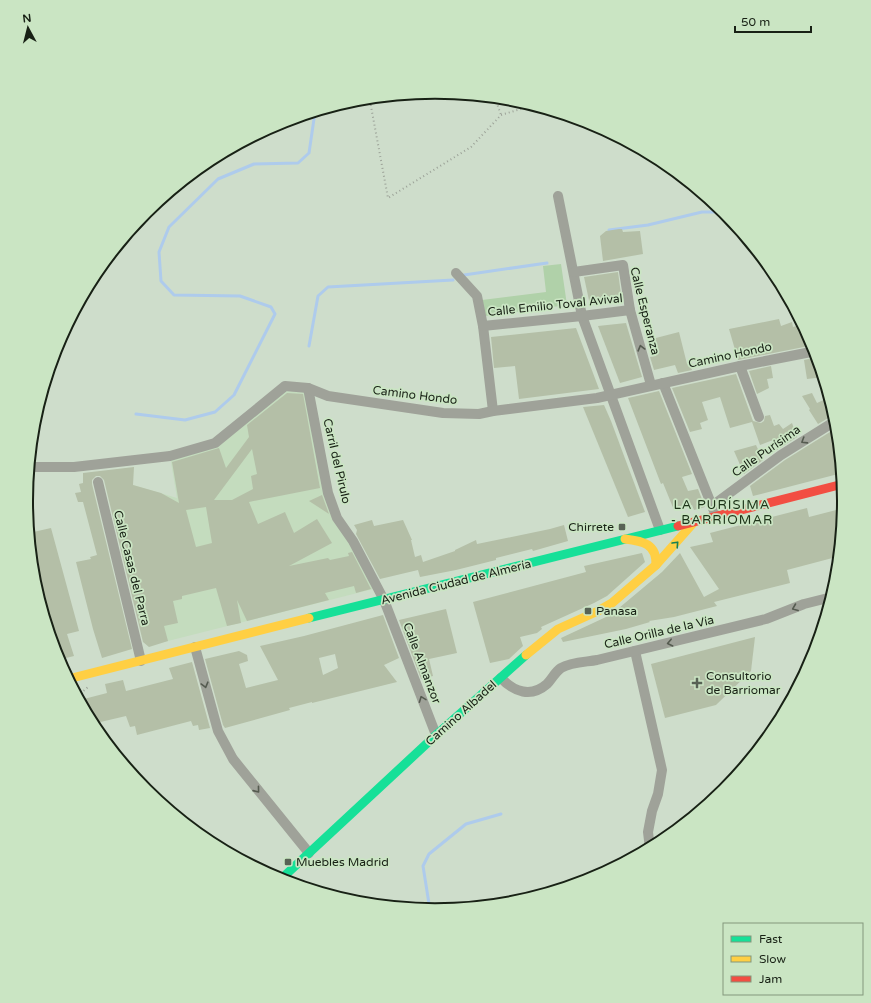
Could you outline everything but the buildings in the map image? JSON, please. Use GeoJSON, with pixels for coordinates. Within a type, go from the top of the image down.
{"type":"FeatureCollection","features":[{"type":"Feature","properties":{"kind":"main road","name":"Avenida Ciudad de Almería"},"geometry":{"type":"LineString","coordinates":[[74,678],[837,485]]}},
{"type":"Feature","properties":{"kind":"main road","name":"Camino Albadel"},"geometry":{"type":"LineString","coordinates":[[286,875],[436,735],[553,632],[605,607],[656,565],[695,521]]}},
{"type":"Feature","properties":{"kind":"main road"},"geometry":{"type":"LineString","coordinates":[[641,525],[660,530]]}},
{"type":"Feature","properties":{"kind":"main road"},"geometry":{"type":"LineString","coordinates":[[593,536],[596,546]]}},
{"type":"Feature","properties":{"kind":"main road"},"geometry":{"type":"LineString","coordinates":[[625,539],[642,542],[653,549],[656,557],[656,565]]}},
{"type":"Feature","properties":{"kind":"street"},"geometry":{"type":"LineString","coordinates":[[558,196],[582,316],[660,530]]}},
{"type":"Feature","properties":{"kind":"street","name":"Calle Esperanza"},"geometry":{"type":"LineString","coordinates":[[574,272],[623,265],[630,310],[651,385]]}},
{"type":"Feature","properties":{"kind":"street"},"geometry":{"type":"LineString","coordinates":[[456,273],[477,296],[483,326],[493,411]]}},
{"type":"Feature","properties":{"kind":"street","name":"Calle Emilio Toval Avival"},"geometry":{"type":"LineString","coordinates":[[483,326],[630,310]]}},
{"type":"Feature","properties":{"kind":"street","name":"Camino Hondo"},"geometry":{"type":"LineString","coordinates":[[35,466],[74,467],[170,456],[215,443],[285,386],[308,388],[328,396],[436,412],[479,414],[611,395],[740,366],[809,353]]}},
{"type":"Feature","properties":{"kind":"street"},"geometry":{"type":"LineString","coordinates":[[740,366],[759,418]]}},
{"type":"Feature","properties":{"kind":"street"},"geometry":{"type":"LineString","coordinates":[[663,383],[716,516]]}},
{"type":"Feature","properties":{"kind":"street","name":"Carril del Pirulo"},"geometry":{"type":"LineString","coordinates":[[308,388],[328,493],[332,505],[337,518],[353,541],[384,600]]}},
{"type":"Feature","properties":{"kind":"street","name":"Calle Purísima"},"geometry":{"type":"LineString","coordinates":[[712,506],[781,455],[830,424]]}},
{"type":"Feature","properties":{"kind":"street","name":"Calle Casas del Parra"},"geometry":{"type":"LineString","coordinates":[[98,482],[141,661]]}},
{"type":"Feature","properties":{"kind":"street","name":"Calle Orilla de la Vía"},"geometry":{"type":"LineString","coordinates":[[501,678],[514,690],[534,691],[541,688],[560,669],[566,666],[766,619],[804,604],[826,599]]}},
{"type":"Feature","properties":{"kind":"street","name":"Calle Almanzor"},"geometry":{"type":"LineString","coordinates":[[384,600],[436,735]]}},
{"type":"Feature","properties":{"kind":"street"},"geometry":{"type":"LineString","coordinates":[[195,647],[218,731],[233,759],[309,853]]}},
{"type":"Feature","properties":{"kind":"street"},"geometry":{"type":"LineString","coordinates":[[635,651],[662,770],[658,794],[652,811],[648,832],[649,842]]}},
{"type":"Feature","properties":{"kind":"path"},"geometry":{"type":"LineString","coordinates":[[371,104],[388,198],[470,147],[502,115],[522,109]]}},
{"type":"Feature","properties":{"kind":"path"},"geometry":{"type":"LineString","coordinates":[[497,104],[502,115]]}},
{"type":"Feature","properties":{"kind":"shaded area"},"geometry":{"type":"Polygon","coordinates":[[[561,264],[567,305],[485,316],[482,300],[546,292],[543,266],[561,264]]]}},
{"type":"Feature","properties":{"kind":"shaded area"},"geometry":{"type":"Polygon","coordinates":[[[285,386],[308,388],[328,493],[377,588],[164,642],[126,483],[177,498],[170,456],[215,443],[285,386]]]}},
{"type":"Feature","properties":{"kind":"waterway"},"geometry":{"type":"LineString","coordinates":[[136,414],[185,420],[215,412],[234,395],[275,314],[271,307],[240,296],[174,295],[161,281],[159,252],[169,227],[218,179],[254,164],[298,163],[309,153],[314,118]]}},
{"type":"Feature","properties":{"kind":"waterway"},"geometry":{"type":"LineString","coordinates":[[609,230],[648,225],[702,212],[715,212]]}},
{"type":"Feature","properties":{"kind":"waterway"},"geometry":{"type":"LineString","coordinates":[[464,275],[547,263]]}},
{"type":"Feature","properties":{"kind":"waterway"},"geometry":{"type":"LineString","coordinates":[[309,346],[318,296],[328,287],[453,280]]}},
{"type":"Feature","properties":{"kind":"waterway"},"geometry":{"type":"LineString","coordinates":[[429,904],[423,866],[429,854],[466,824],[501,814]]}},
{"type":"Feature","properties":{"kind":"traffic: fast"},"geometry":{"type":"LineString","coordinates":[[309,618],[678,526]]}},
{"type":"Feature","properties":{"kind":"traffic: fast"},"geometry":{"type":"LineString","coordinates":[[286,875],[436,735],[526,655]]}},
{"type":"Feature","properties":{"kind":"traffic: slow"},"geometry":{"type":"LineString","coordinates":[[526,655],[558,629],[612,603],[656,565],[695,521]]}},
{"type":"Feature","properties":{"kind":"traffic: slow"},"geometry":{"type":"LineString","coordinates":[[625,539],[638,541],[648,545],[654,552],[656,565]]}},
{"type":"Feature","properties":{"kind":"traffic: slow"},"geometry":{"type":"LineString","coordinates":[[74,678],[309,618]]}},
{"type":"Feature","properties":{"kind":"traffic: jam"},"geometry":{"type":"LineString","coordinates":[[678,526],[837,485]]}},
{"type":"Feature","properties":{"kind":"place","name":"Chirrete"},"geometry":{"type":"Point","coordinates":[622,527]}},
{"type":"Feature","properties":{"kind":"place","name":"Panasa"},"geometry":{"type":"Point","coordinates":[588,611]}},
{"type":"Feature","properties":{"kind":"place","name":"Consultorio de Barriomar"},"geometry":{"type":"Point","coordinates":[697,683]}},
{"type":"Feature","properties":{"kind":"place","name":"Muebles Madrid"},"geometry":{"type":"Point","coordinates":[288,862]}},
{"type":"Feature","properties":{"kind":"district","name":"LA PURÍSIMA - BARRIOMAR"},"geometry":{"type":"Point","coordinates":[722,512]}}]}
